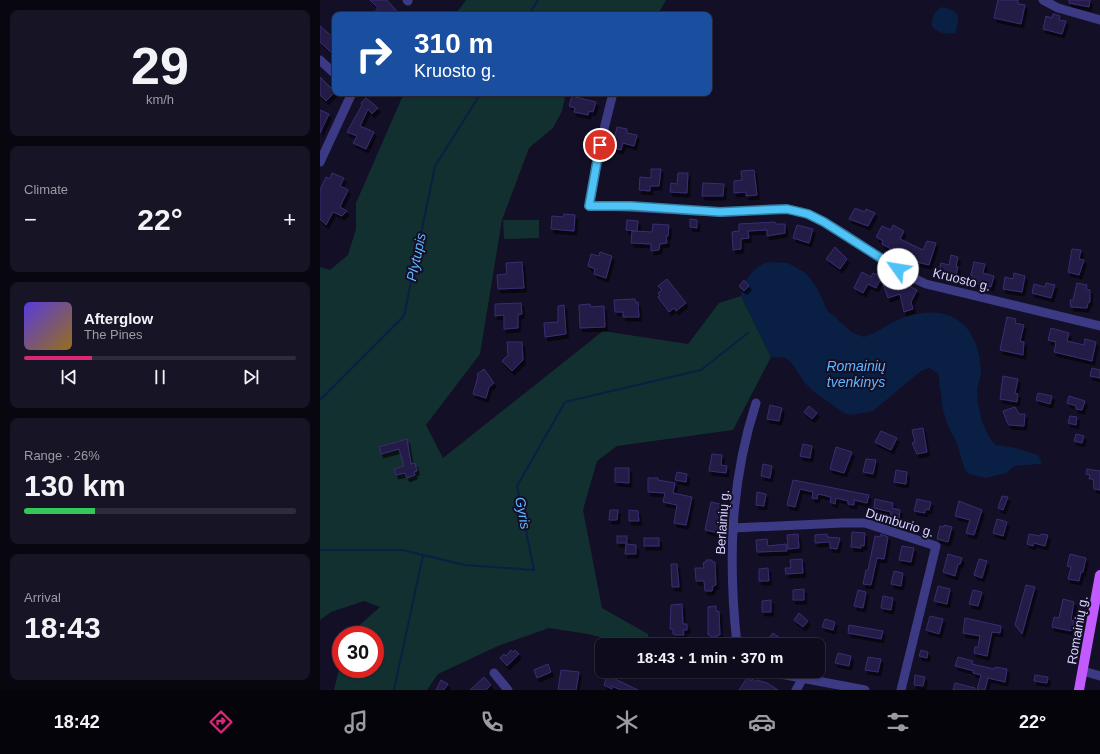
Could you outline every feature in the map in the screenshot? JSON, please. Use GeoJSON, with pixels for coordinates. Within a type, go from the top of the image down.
{"type":"FeatureCollection","features":[{"type":"Feature","properties":{"kind":"main road","name":"Romainių g."},"geometry":{"type":"LineString","coordinates":[[1079,690],[1100,575]]}},
{"type":"Feature","properties":{"kind":"street"},"geometry":{"type":"LineString","coordinates":[[1043,0],[1058,8],[1100,20]]}},
{"type":"Feature","properties":{"kind":"street"},"geometry":{"type":"LineString","coordinates":[[320,60],[332,71]]}},
{"type":"Feature","properties":{"kind":"street"},"geometry":{"type":"LineString","coordinates":[[320,162],[351,96]]}},
{"type":"Feature","properties":{"kind":"street","name":"Kruosto g."},"geometry":{"type":"LineString","coordinates":[[612,96],[600,145],[589,206],[631,206],[720,212],[787,209],[808,214],[824,222],[910,277],[926,284],[1100,326]]}},
{"type":"Feature","properties":{"kind":"street","name":"Berlainių g."},"geometry":{"type":"LineString","coordinates":[[737,638],[732,554],[733,528],[741,458],[756,403]]}},
{"type":"Feature","properties":{"kind":"street","name":"Dumburio g."},"geometry":{"type":"LineString","coordinates":[[733,528],[842,522],[865,523],[936,546],[901,690]]}},
{"type":"Feature","properties":{"kind":"street"},"geometry":{"type":"LineString","coordinates":[[1083,671],[1100,676]]}},
{"type":"Feature","properties":{"kind":"street"},"geometry":{"type":"LineString","coordinates":[[494,673],[508,690]]}},
{"type":"Feature","properties":{"kind":"street"},"geometry":{"type":"LineString","coordinates":[[796,690],[803,678],[865,690]]}},
{"type":"Feature","properties":{"kind":"green space"},"geometry":{"type":"Polygon","coordinates":[[[466,0],[666,0],[658,12],[457,12],[466,0]]]}},
{"type":"Feature","properties":{"kind":"green space"},"geometry":{"type":"Polygon","coordinates":[[[403,96],[565,96],[562,111],[553,128],[529,148],[502,220],[480,354],[426,425],[443,458],[603,331],[688,344],[719,303],[741,296],[771,357],[733,430],[617,446],[597,461],[583,510],[602,608],[648,634],[649,638],[604,638],[549,628],[498,646],[438,674],[427,690],[334,690],[337,678],[384,678],[384,626],[358,626],[380,607],[364,601],[331,612],[320,620],[320,267],[330,270],[348,255],[356,229],[356,203],[403,96]]]}},
{"type":"Feature","properties":{"kind":"green space"},"geometry":{"type":"Polygon","coordinates":[[[503,220],[539,220],[539,238],[504,239],[503,220]]]}},
{"type":"Feature","properties":{"kind":"water"},"geometry":{"type":"Polygon","coordinates":[[[942,7],[952,10],[958,16],[958,23],[955,33],[942,33],[932,27],[934,15],[942,7]]]}},
{"type":"Feature","properties":{"kind":"water","name":"Romainių tvenkinys"},"geometry":{"type":"Polygon","coordinates":[[[768,262],[788,263],[806,273],[817,288],[828,312],[851,332],[864,337],[902,318],[924,313],[938,313],[950,316],[960,322],[969,330],[979,355],[981,376],[977,389],[977,396],[984,427],[991,440],[996,445],[1016,448],[1038,455],[1042,462],[1040,464],[1014,466],[1006,473],[986,478],[969,474],[965,470],[956,441],[948,426],[943,410],[938,373],[929,368],[921,371],[873,411],[850,415],[844,413],[813,391],[805,383],[791,362],[785,358],[771,357],[741,296],[744,285],[753,271],[762,264],[768,262]]]}},
{"type":"Feature","properties":{"kind":"building"},"geometry":{"type":"Polygon","coordinates":[[[370,0],[387,0],[397,12],[375,12],[378,8],[370,0]]]}},
{"type":"Feature","properties":{"kind":"building"},"geometry":{"type":"Polygon","coordinates":[[[998,0],[1018,0],[1018,4],[1025,5],[1021,24],[994,18],[998,0]]]}},
{"type":"Feature","properties":{"kind":"building"},"geometry":{"type":"Polygon","coordinates":[[[1069,0],[1090,0],[1089,7],[1069,3],[1069,0]]]}},
{"type":"Feature","properties":{"kind":"building"},"geometry":{"type":"Polygon","coordinates":[[[1053,14],[1060,16],[1059,20],[1066,21],[1062,34],[1043,29],[1046,16],[1052,18],[1053,14]]]}},
{"type":"Feature","properties":{"kind":"building"},"geometry":{"type":"Polygon","coordinates":[[[320,26],[332,36],[332,53],[320,42],[320,26]]]}},
{"type":"Feature","properties":{"kind":"building"},"geometry":{"type":"Polygon","coordinates":[[[320,77],[332,89],[332,95],[326,101],[320,95],[320,77]]]}},
{"type":"Feature","properties":{"kind":"building"},"geometry":{"type":"Polygon","coordinates":[[[572,96],[596,102],[593,112],[589,111],[588,115],[574,112],[575,108],[569,106],[572,96]]]}},
{"type":"Feature","properties":{"kind":"building"},"geometry":{"type":"Polygon","coordinates":[[[366,98],[378,108],[372,114],[368,109],[360,126],[374,132],[366,149],[353,143],[357,136],[347,132],[362,105],[361,103],[366,98]]]}},
{"type":"Feature","properties":{"kind":"building"},"geometry":{"type":"Polygon","coordinates":[[[320,110],[329,114],[320,133],[320,110]]]}},
{"type":"Feature","properties":{"kind":"building"},"geometry":{"type":"Polygon","coordinates":[[[617,127],[627,129],[627,133],[637,135],[634,146],[623,143],[621,150],[612,148],[617,127]]]}},
{"type":"Feature","properties":{"kind":"building"},"geometry":{"type":"Polygon","coordinates":[[[651,169],[661,169],[659,186],[650,186],[650,191],[639,190],[640,177],[651,178],[651,169]]]}},
{"type":"Feature","properties":{"kind":"building"},"geometry":{"type":"Polygon","coordinates":[[[754,170],[757,195],[746,196],[746,192],[734,193],[734,181],[742,180],[741,171],[754,170]]]}},
{"type":"Feature","properties":{"kind":"building"},"geometry":{"type":"Polygon","coordinates":[[[332,173],[344,178],[340,186],[348,190],[340,207],[347,211],[342,216],[333,212],[326,225],[320,219],[320,190],[326,177],[330,179],[332,173]]]}},
{"type":"Feature","properties":{"kind":"building"},"geometry":{"type":"Polygon","coordinates":[[[678,173],[688,173],[687,193],[670,192],[671,183],[677,184],[678,173]]]}},
{"type":"Feature","properties":{"kind":"building"},"geometry":{"type":"Polygon","coordinates":[[[703,183],[724,184],[723,196],[702,196],[703,183]]]}},
{"type":"Feature","properties":{"kind":"building"},"geometry":{"type":"Polygon","coordinates":[[[855,208],[865,212],[866,209],[875,213],[868,226],[849,219],[855,208]]]}},
{"type":"Feature","properties":{"kind":"building"},"geometry":{"type":"Polygon","coordinates":[[[564,214],[575,215],[574,231],[551,229],[552,216],[563,217],[564,214]]]}},
{"type":"Feature","properties":{"kind":"building"},"geometry":{"type":"Polygon","coordinates":[[[690,219],[697,220],[697,228],[690,227],[690,219]]]}},
{"type":"Feature","properties":{"kind":"building"},"geometry":{"type":"Polygon","coordinates":[[[627,220],[638,221],[637,231],[626,230],[627,220]]]}},
{"type":"Feature","properties":{"kind":"building"},"geometry":{"type":"Polygon","coordinates":[[[775,222],[775,224],[785,224],[785,233],[767,236],[767,230],[748,231],[749,238],[741,239],[741,249],[733,250],[732,232],[739,231],[739,224],[775,222]]]}},
{"type":"Feature","properties":{"kind":"building"},"geometry":{"type":"Polygon","coordinates":[[[653,224],[669,225],[668,236],[666,236],[667,243],[660,244],[659,250],[651,251],[651,244],[631,243],[632,231],[652,232],[653,224]]]}},
{"type":"Feature","properties":{"kind":"building"},"geometry":{"type":"Polygon","coordinates":[[[797,225],[813,229],[809,243],[793,238],[797,225]]]}},
{"type":"Feature","properties":{"kind":"building"},"geometry":{"type":"Polygon","coordinates":[[[893,225],[904,231],[900,239],[923,250],[927,241],[936,243],[929,265],[912,261],[882,244],[883,241],[876,237],[882,226],[891,230],[893,225]]]}},
{"type":"Feature","properties":{"kind":"building"},"geometry":{"type":"Polygon","coordinates":[[[835,247],[847,259],[840,269],[826,259],[835,247]]]}},
{"type":"Feature","properties":{"kind":"building"},"geometry":{"type":"Polygon","coordinates":[[[1072,249],[1081,250],[1079,259],[1084,260],[1079,275],[1068,272],[1072,249]]]}},
{"type":"Feature","properties":{"kind":"building"},"geometry":{"type":"Polygon","coordinates":[[[600,252],[612,256],[606,278],[594,274],[595,269],[588,266],[591,254],[599,256],[600,252]]]}},
{"type":"Feature","properties":{"kind":"building"},"geometry":{"type":"Polygon","coordinates":[[[951,255],[958,257],[956,267],[958,267],[955,279],[938,275],[941,263],[949,265],[951,255]]]}},
{"type":"Feature","properties":{"kind":"building"},"geometry":{"type":"Polygon","coordinates":[[[522,262],[524,288],[498,289],[497,275],[507,274],[506,263],[522,262]]]}},
{"type":"Feature","properties":{"kind":"building"},"geometry":{"type":"Polygon","coordinates":[[[974,262],[985,264],[983,273],[994,276],[991,287],[975,283],[975,280],[970,279],[974,262]]]}},
{"type":"Feature","properties":{"kind":"building"},"geometry":{"type":"Polygon","coordinates":[[[862,272],[871,277],[873,273],[886,279],[888,276],[917,290],[911,302],[913,309],[904,312],[900,294],[888,298],[881,278],[876,288],[868,284],[863,293],[854,288],[862,272]]]}},
{"type":"Feature","properties":{"kind":"building"},"geometry":{"type":"Polygon","coordinates":[[[1014,273],[1025,276],[1022,292],[1003,289],[1005,277],[1013,279],[1014,273]]]}},
{"type":"Feature","properties":{"kind":"building"},"geometry":{"type":"Polygon","coordinates":[[[667,279],[686,303],[676,311],[674,308],[669,312],[658,297],[660,295],[658,293],[662,290],[658,286],[667,279]]]}},
{"type":"Feature","properties":{"kind":"building"},"geometry":{"type":"Polygon","coordinates":[[[744,280],[749,286],[744,291],[739,286],[744,280]]]}},
{"type":"Feature","properties":{"kind":"building"},"geometry":{"type":"Polygon","coordinates":[[[1046,283],[1055,285],[1051,298],[1032,293],[1034,284],[1045,287],[1046,283]]]}},
{"type":"Feature","properties":{"kind":"building"},"geometry":{"type":"Polygon","coordinates":[[[1077,283],[1087,285],[1086,289],[1090,290],[1090,302],[1088,303],[1087,308],[1071,307],[1070,300],[1073,300],[1077,283]]]}},
{"type":"Feature","properties":{"kind":"building"},"geometry":{"type":"Polygon","coordinates":[[[635,299],[636,303],[638,302],[639,317],[623,317],[623,312],[615,312],[614,300],[635,299]]]}},
{"type":"Feature","properties":{"kind":"building"},"geometry":{"type":"Polygon","coordinates":[[[521,303],[522,314],[518,315],[518,328],[504,329],[504,315],[495,316],[495,304],[521,303]]]}},
{"type":"Feature","properties":{"kind":"building"},"geometry":{"type":"Polygon","coordinates":[[[590,304],[591,307],[604,306],[605,327],[580,328],[579,305],[590,304]]]}},
{"type":"Feature","properties":{"kind":"building"},"geometry":{"type":"Polygon","coordinates":[[[564,305],[566,334],[545,337],[544,323],[558,322],[558,306],[564,305]]]}},
{"type":"Feature","properties":{"kind":"building"},"geometry":{"type":"Polygon","coordinates":[[[1007,317],[1016,319],[1015,323],[1024,325],[1020,341],[1024,342],[1023,355],[1000,350],[1007,317]]]}},
{"type":"Feature","properties":{"kind":"building"},"geometry":{"type":"Polygon","coordinates":[[[1051,328],[1069,333],[1067,341],[1084,345],[1085,339],[1096,342],[1092,361],[1054,352],[1056,342],[1048,340],[1051,328]]]}},
{"type":"Feature","properties":{"kind":"building"},"geometry":{"type":"Polygon","coordinates":[[[507,342],[522,342],[523,360],[512,371],[502,361],[508,355],[507,342]]]}},
{"type":"Feature","properties":{"kind":"building"},"geometry":{"type":"Polygon","coordinates":[[[1092,368],[1100,370],[1100,378],[1090,376],[1092,368]]]}},
{"type":"Feature","properties":{"kind":"building"},"geometry":{"type":"Polygon","coordinates":[[[484,369],[494,383],[489,387],[486,398],[473,394],[478,376],[477,374],[484,369]]]}},
{"type":"Feature","properties":{"kind":"building"},"geometry":{"type":"Polygon","coordinates":[[[1003,376],[1018,379],[1015,393],[1018,394],[1017,402],[1000,399],[1003,376]]]}},
{"type":"Feature","properties":{"kind":"building"},"geometry":{"type":"Polygon","coordinates":[[[1038,393],[1052,396],[1050,404],[1036,400],[1038,393]]]}},
{"type":"Feature","properties":{"kind":"building"},"geometry":{"type":"Polygon","coordinates":[[[1069,396],[1085,401],[1082,410],[1076,409],[1076,406],[1067,403],[1069,396]]]}},
{"type":"Feature","properties":{"kind":"building"},"geometry":{"type":"Polygon","coordinates":[[[770,405],[782,408],[779,421],[767,419],[770,405]]]}},
{"type":"Feature","properties":{"kind":"building"},"geometry":{"type":"Polygon","coordinates":[[[809,406],[817,413],[812,419],[804,412],[809,406]]]}},
{"type":"Feature","properties":{"kind":"building"},"geometry":{"type":"Polygon","coordinates":[[[1015,407],[1019,414],[1025,414],[1024,426],[1009,425],[1007,422],[1003,411],[1015,407]]]}},
{"type":"Feature","properties":{"kind":"building"},"geometry":{"type":"Polygon","coordinates":[[[1070,416],[1077,417],[1076,425],[1068,423],[1070,416]]]}},
{"type":"Feature","properties":{"kind":"building"},"geometry":{"type":"Polygon","coordinates":[[[923,428],[927,452],[917,454],[912,443],[915,442],[912,430],[923,428]]]}},
{"type":"Feature","properties":{"kind":"building"},"geometry":{"type":"Polygon","coordinates":[[[881,431],[897,438],[891,450],[875,442],[881,431]]]}},
{"type":"Feature","properties":{"kind":"building"},"geometry":{"type":"Polygon","coordinates":[[[1076,434],[1084,436],[1082,443],[1074,441],[1076,434]]]}},
{"type":"Feature","properties":{"kind":"building"},"geometry":{"type":"Polygon","coordinates":[[[407,439],[411,464],[415,463],[417,471],[414,472],[415,475],[407,478],[405,473],[396,475],[394,469],[404,466],[399,449],[381,454],[379,447],[407,439]]]}},
{"type":"Feature","properties":{"kind":"building"},"geometry":{"type":"Polygon","coordinates":[[[803,444],[812,446],[810,458],[800,456],[803,444]]]}},
{"type":"Feature","properties":{"kind":"building"},"geometry":{"type":"Polygon","coordinates":[[[836,447],[852,452],[844,473],[830,469],[836,447]]]}},
{"type":"Feature","properties":{"kind":"building"},"geometry":{"type":"Polygon","coordinates":[[[712,454],[722,455],[721,465],[727,466],[726,473],[709,471],[712,454]]]}},
{"type":"Feature","properties":{"kind":"building"},"geometry":{"type":"Polygon","coordinates":[[[866,459],[876,460],[873,474],[863,472],[866,459]]]}},
{"type":"Feature","properties":{"kind":"building"},"geometry":{"type":"Polygon","coordinates":[[[763,464],[772,466],[770,478],[761,476],[763,464]]]}},
{"type":"Feature","properties":{"kind":"building"},"geometry":{"type":"Polygon","coordinates":[[[615,468],[629,468],[629,483],[615,482],[615,468]]]}},
{"type":"Feature","properties":{"kind":"building"},"geometry":{"type":"Polygon","coordinates":[[[1087,469],[1100,471],[1100,490],[1094,489],[1093,479],[1089,479],[1090,475],[1086,474],[1087,469]]]}},
{"type":"Feature","properties":{"kind":"building"},"geometry":{"type":"Polygon","coordinates":[[[896,470],[907,472],[906,484],[894,482],[896,470]]]}},
{"type":"Feature","properties":{"kind":"building"},"geometry":{"type":"Polygon","coordinates":[[[677,472],[687,474],[686,482],[675,480],[677,472]]]}},
{"type":"Feature","properties":{"kind":"building"},"geometry":{"type":"Polygon","coordinates":[[[648,478],[658,478],[658,480],[675,483],[673,493],[692,497],[686,525],[674,523],[677,505],[663,502],[665,493],[648,492],[648,478]]]}},
{"type":"Feature","properties":{"kind":"building"},"geometry":{"type":"Polygon","coordinates":[[[793,480],[869,495],[867,503],[854,500],[854,505],[848,504],[848,501],[836,498],[835,504],[830,502],[831,497],[818,494],[817,499],[812,498],[813,492],[800,489],[795,507],[787,505],[793,480]]]}},
{"type":"Feature","properties":{"kind":"building"},"geometry":{"type":"Polygon","coordinates":[[[757,492],[766,494],[764,506],[756,505],[757,492]]]}},
{"type":"Feature","properties":{"kind":"building"},"geometry":{"type":"Polygon","coordinates":[[[1002,496],[1008,497],[1003,510],[998,508],[1002,496]]]}},
{"type":"Feature","properties":{"kind":"building"},"geometry":{"type":"Polygon","coordinates":[[[875,499],[893,503],[892,508],[900,510],[898,527],[889,524],[891,512],[874,508],[875,499]]]}},
{"type":"Feature","properties":{"kind":"building"},"geometry":{"type":"Polygon","coordinates":[[[917,499],[931,502],[929,510],[925,509],[925,513],[914,511],[917,499]]]}},
{"type":"Feature","properties":{"kind":"building"},"geometry":{"type":"Polygon","coordinates":[[[959,501],[982,510],[974,535],[966,533],[970,520],[955,516],[959,501]]]}},
{"type":"Feature","properties":{"kind":"building"},"geometry":{"type":"Polygon","coordinates":[[[711,502],[725,505],[719,533],[705,530],[711,502]]]}},
{"type":"Feature","properties":{"kind":"building"},"geometry":{"type":"Polygon","coordinates":[[[610,510],[618,510],[617,520],[609,520],[610,510]]]}},
{"type":"Feature","properties":{"kind":"building"},"geometry":{"type":"Polygon","coordinates":[[[629,510],[638,511],[639,521],[629,521],[629,510]]]}},
{"type":"Feature","properties":{"kind":"building"},"geometry":{"type":"Polygon","coordinates":[[[997,519],[1007,522],[1003,536],[993,533],[997,519]]]}},
{"type":"Feature","properties":{"kind":"building"},"geometry":{"type":"Polygon","coordinates":[[[944,525],[952,527],[948,542],[937,539],[940,526],[944,527],[944,525]]]}},
{"type":"Feature","properties":{"kind":"building"},"geometry":{"type":"Polygon","coordinates":[[[852,532],[865,533],[864,546],[861,545],[861,548],[851,547],[852,532]]]}},
{"type":"Feature","properties":{"kind":"building"},"geometry":{"type":"Polygon","coordinates":[[[798,534],[799,548],[788,549],[787,535],[798,534]]]}},
{"type":"Feature","properties":{"kind":"building"},"geometry":{"type":"Polygon","coordinates":[[[827,534],[827,537],[840,538],[837,549],[830,548],[830,542],[815,543],[815,535],[827,534]]]}},
{"type":"Feature","properties":{"kind":"building"},"geometry":{"type":"Polygon","coordinates":[[[881,534],[888,537],[884,559],[877,558],[871,585],[863,584],[866,570],[868,570],[875,536],[880,537],[881,534]]]}},
{"type":"Feature","properties":{"kind":"building"},"geometry":{"type":"Polygon","coordinates":[[[1029,534],[1040,536],[1041,534],[1048,535],[1045,546],[1034,543],[1033,546],[1027,544],[1029,534]]]}},
{"type":"Feature","properties":{"kind":"building"},"geometry":{"type":"Polygon","coordinates":[[[617,536],[627,536],[627,543],[617,543],[617,536]]]}},
{"type":"Feature","properties":{"kind":"building"},"geometry":{"type":"Polygon","coordinates":[[[644,538],[659,538],[659,546],[644,546],[644,538]]]}},
{"type":"Feature","properties":{"kind":"building"},"geometry":{"type":"Polygon","coordinates":[[[767,539],[768,546],[786,544],[787,551],[757,552],[756,540],[767,539]]]}},
{"type":"Feature","properties":{"kind":"building"},"geometry":{"type":"Polygon","coordinates":[[[626,544],[636,545],[636,554],[625,554],[626,544]]]}},
{"type":"Feature","properties":{"kind":"building"},"geometry":{"type":"Polygon","coordinates":[[[902,546],[914,548],[911,562],[899,560],[902,546]]]}},
{"type":"Feature","properties":{"kind":"building"},"geometry":{"type":"Polygon","coordinates":[[[948,554],[962,558],[960,564],[958,564],[955,576],[943,572],[948,554]]]}},
{"type":"Feature","properties":{"kind":"building"},"geometry":{"type":"Polygon","coordinates":[[[1070,554],[1086,558],[1083,572],[1081,572],[1079,581],[1068,579],[1071,567],[1067,566],[1070,554]]]}},
{"type":"Feature","properties":{"kind":"building"},"geometry":{"type":"Polygon","coordinates":[[[802,559],[803,573],[786,574],[785,568],[791,568],[790,560],[802,559]]]}},
{"type":"Feature","properties":{"kind":"building"},"geometry":{"type":"Polygon","coordinates":[[[979,559],[987,561],[982,578],[974,575],[979,559]]]}},
{"type":"Feature","properties":{"kind":"building"},"geometry":{"type":"Polygon","coordinates":[[[706,560],[712,560],[712,562],[715,562],[716,585],[713,586],[712,591],[705,591],[704,581],[696,581],[695,568],[704,568],[703,563],[706,562],[706,560]]]}},
{"type":"Feature","properties":{"kind":"building"},"geometry":{"type":"Polygon","coordinates":[[[671,564],[677,564],[679,587],[672,587],[671,564]]]}},
{"type":"Feature","properties":{"kind":"building"},"geometry":{"type":"Polygon","coordinates":[[[768,568],[769,581],[759,581],[759,569],[768,568]]]}},
{"type":"Feature","properties":{"kind":"building"},"geometry":{"type":"Polygon","coordinates":[[[894,571],[903,573],[901,586],[891,584],[894,571]]]}},
{"type":"Feature","properties":{"kind":"building"},"geometry":{"type":"Polygon","coordinates":[[[1026,585],[1035,587],[1022,634],[1015,625],[1026,585]]]}},
{"type":"Feature","properties":{"kind":"building"},"geometry":{"type":"Polygon","coordinates":[[[938,586],[950,589],[947,604],[934,601],[938,586]]]}},
{"type":"Feature","properties":{"kind":"building"},"geometry":{"type":"Polygon","coordinates":[[[804,589],[804,600],[793,600],[793,590],[804,589]]]}},
{"type":"Feature","properties":{"kind":"building"},"geometry":{"type":"Polygon","coordinates":[[[858,590],[866,592],[863,608],[854,606],[858,590]]]}},
{"type":"Feature","properties":{"kind":"building"},"geometry":{"type":"Polygon","coordinates":[[[973,590],[982,592],[978,606],[969,604],[973,590]]]}},
{"type":"Feature","properties":{"kind":"building"},"geometry":{"type":"Polygon","coordinates":[[[883,596],[893,598],[891,610],[881,608],[883,596]]]}},
{"type":"Feature","properties":{"kind":"building"},"geometry":{"type":"Polygon","coordinates":[[[1063,599],[1074,602],[1071,620],[1074,621],[1071,631],[1052,627],[1054,617],[1059,618],[1063,599]]]}},
{"type":"Feature","properties":{"kind":"building"},"geometry":{"type":"Polygon","coordinates":[[[771,600],[771,612],[762,612],[762,601],[771,600]]]}},
{"type":"Feature","properties":{"kind":"building"},"geometry":{"type":"Polygon","coordinates":[[[682,604],[683,624],[687,624],[687,630],[683,630],[684,635],[676,635],[673,634],[673,629],[670,629],[671,605],[682,604]]]}},
{"type":"Feature","properties":{"kind":"building"},"geometry":{"type":"Polygon","coordinates":[[[716,606],[716,611],[719,611],[720,635],[717,635],[717,637],[711,637],[708,635],[708,607],[716,606]]]}},
{"type":"Feature","properties":{"kind":"building"},"geometry":{"type":"Polygon","coordinates":[[[799,613],[808,621],[803,627],[794,620],[799,613]]]}},
{"type":"Feature","properties":{"kind":"building"},"geometry":{"type":"Polygon","coordinates":[[[930,616],[943,619],[939,634],[926,630],[930,616]]]}},
{"type":"Feature","properties":{"kind":"building"},"geometry":{"type":"Polygon","coordinates":[[[965,618],[1001,626],[1000,633],[992,632],[987,656],[974,653],[975,647],[978,647],[980,636],[963,633],[965,618]]]}},
{"type":"Feature","properties":{"kind":"building"},"geometry":{"type":"Polygon","coordinates":[[[825,619],[835,622],[833,630],[822,627],[825,619]]]}},
{"type":"Feature","properties":{"kind":"building"},"geometry":{"type":"Polygon","coordinates":[[[849,625],[883,631],[881,639],[848,633],[849,625]]]}},
{"type":"Feature","properties":{"kind":"building"},"geometry":{"type":"Polygon","coordinates":[[[773,633],[780,638],[769,638],[773,633]]]}},
{"type":"Feature","properties":{"kind":"building"},"geometry":{"type":"Polygon","coordinates":[[[511,650],[513,652],[515,650],[519,654],[507,666],[500,658],[504,654],[506,656],[511,650]]]}},
{"type":"Feature","properties":{"kind":"building"},"geometry":{"type":"Polygon","coordinates":[[[921,650],[928,652],[927,658],[919,656],[921,650]]]}},
{"type":"Feature","properties":{"kind":"building"},"geometry":{"type":"Polygon","coordinates":[[[838,653],[851,656],[849,666],[835,663],[838,653]]]}},
{"type":"Feature","properties":{"kind":"building"},"geometry":{"type":"Polygon","coordinates":[[[868,657],[881,659],[878,672],[865,670],[868,657]]]}},
{"type":"Feature","properties":{"kind":"building"},"geometry":{"type":"Polygon","coordinates":[[[958,657],[973,661],[972,664],[994,669],[995,667],[1007,669],[1005,682],[988,678],[985,690],[977,690],[981,675],[973,673],[974,671],[955,666],[958,657]]]}},
{"type":"Feature","properties":{"kind":"building"},"geometry":{"type":"Polygon","coordinates":[[[548,664],[551,672],[537,678],[534,670],[548,664]]]}},
{"type":"Feature","properties":{"kind":"building"},"geometry":{"type":"Polygon","coordinates":[[[561,670],[579,672],[576,690],[558,690],[561,670]]]}},
{"type":"Feature","properties":{"kind":"building"},"geometry":{"type":"Polygon","coordinates":[[[915,675],[925,677],[923,686],[914,685],[915,675]]]}},
{"type":"Feature","properties":{"kind":"building"},"geometry":{"type":"Polygon","coordinates":[[[1035,675],[1048,677],[1047,683],[1034,681],[1035,675]]]}},
{"type":"Feature","properties":{"kind":"building"},"geometry":{"type":"Polygon","coordinates":[[[484,677],[491,685],[486,690],[470,690],[484,677]]]}},
{"type":"Feature","properties":{"kind":"building"},"geometry":{"type":"Polygon","coordinates":[[[606,678],[616,678],[638,690],[621,690],[612,686],[612,689],[604,685],[606,678]]]}},
{"type":"Feature","properties":{"kind":"building"},"geometry":{"type":"Polygon","coordinates":[[[747,678],[751,681],[752,679],[756,682],[757,680],[767,683],[778,690],[739,690],[747,678]]]}},
{"type":"Feature","properties":{"kind":"building"},"geometry":{"type":"Polygon","coordinates":[[[441,680],[448,684],[444,690],[436,690],[441,680]]]}},
{"type":"Feature","properties":{"kind":"building"},"geometry":{"type":"Polygon","coordinates":[[[955,683],[975,688],[975,690],[953,690],[955,683]]]}},
{"type":"Feature","properties":{"kind":"waterway","name":"Plytupis"},"geometry":{"type":"LineString","coordinates":[[531,12],[538,0]]}},
{"type":"Feature","properties":{"kind":"waterway","name":"Plytupis"},"geometry":{"type":"LineString","coordinates":[[320,400],[404,316],[435,166],[479,96]]}},
{"type":"Feature","properties":{"kind":"waterway","name":"Gyris"},"geometry":{"type":"LineString","coordinates":[[320,550],[402,550],[465,565],[534,570],[517,486],[565,402],[701,370],[748,333]]}},
{"type":"Feature","properties":{"kind":"waterway"},"geometry":{"type":"LineString","coordinates":[[394,690],[423,555]]}},
{"type":"Feature","properties":{"kind":"route"},"geometry":{"type":"LineString","coordinates":[[600,145],[589,206],[631,206],[720,212],[787,209],[808,214],[824,222],[898,269]]}}]}
